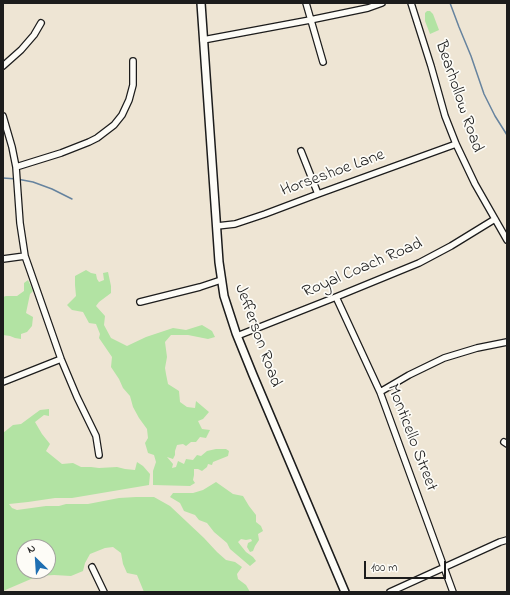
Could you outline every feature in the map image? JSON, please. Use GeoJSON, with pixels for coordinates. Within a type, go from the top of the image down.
{"type":"FeatureCollection","features":[{"type":"Feature","properties":{"kind":"street","name":"Jefferson Road"},"geometry":{"type":"LineString","coordinates":[[201,3],[221,280],[224,296],[237,336],[345,592]]}},
{"type":"Feature","properties":{"kind":"street"},"geometry":{"type":"LineString","coordinates":[[306,3],[323,62]]}},
{"type":"Feature","properties":{"kind":"street"},"geometry":{"type":"LineString","coordinates":[[203,40],[310,20],[368,8],[382,3]]}},
{"type":"Feature","properties":{"kind":"street","name":"Bearhollow Road"},"geometry":{"type":"LineString","coordinates":[[411,3],[445,116],[456,144],[475,184],[507,240]]}},
{"type":"Feature","properties":{"kind":"street"},"geometry":{"type":"LineString","coordinates":[[3,66],[30,40],[42,23]]}},
{"type":"Feature","properties":{"kind":"street"},"geometry":{"type":"LineString","coordinates":[[16,167],[89,142],[98,138],[111,128],[122,115],[129,100],[133,85],[133,61]]}},
{"type":"Feature","properties":{"kind":"street"},"geometry":{"type":"LineString","coordinates":[[3,116],[9,133],[16,167],[20,223],[25,256],[61,359],[96,436],[99,455]]}},
{"type":"Feature","properties":{"kind":"street","name":"Horseshoe Lane"},"geometry":{"type":"LineString","coordinates":[[217,226],[234,224],[265,214],[456,144]]}},
{"type":"Feature","properties":{"kind":"street"},"geometry":{"type":"LineString","coordinates":[[301,151],[318,194]]}},
{"type":"Feature","properties":{"kind":"street","name":"Royal Coach Road"},"geometry":{"type":"LineString","coordinates":[[237,336],[336,298],[419,263],[451,246],[495,219]]}},
{"type":"Feature","properties":{"kind":"street"},"geometry":{"type":"LineString","coordinates":[[3,259],[25,256]]}},
{"type":"Feature","properties":{"kind":"street"},"geometry":{"type":"LineString","coordinates":[[140,302],[200,287],[221,280]]}},
{"type":"Feature","properties":{"kind":"street","name":"Monticello Street"},"geometry":{"type":"LineString","coordinates":[[336,298],[380,392],[454,592]]}},
{"type":"Feature","properties":{"kind":"street"},"geometry":{"type":"LineString","coordinates":[[380,392],[409,375],[444,358],[477,348],[507,342]]}},
{"type":"Feature","properties":{"kind":"street"},"geometry":{"type":"LineString","coordinates":[[3,382],[61,359]]}},
{"type":"Feature","properties":{"kind":"street"},"geometry":{"type":"LineString","coordinates":[[390,592],[507,540]]}},
{"type":"Feature","properties":{"kind":"street"},"geometry":{"type":"LineString","coordinates":[[92,566],[104,592]]}},
{"type":"Feature","properties":{"kind":"green space"},"geometry":{"type":"Polygon","coordinates":[[[430,11],[433,14],[439,30],[430,34],[425,21],[425,13],[430,11]]]}},
{"type":"Feature","properties":{"kind":"green space"},"geometry":{"type":"Polygon","coordinates":[[[86,270],[96,274],[99,282],[104,280],[103,273],[108,272],[111,293],[96,306],[105,316],[104,325],[111,338],[127,346],[146,337],[173,328],[186,330],[202,325],[212,331],[215,337],[208,339],[188,335],[171,335],[165,342],[167,357],[165,368],[168,384],[179,391],[180,402],[187,407],[195,408],[196,401],[209,412],[203,419],[198,421],[202,429],[210,430],[206,438],[200,437],[196,442],[191,442],[186,446],[183,444],[177,445],[173,459],[167,457],[173,464],[172,468],[176,467],[178,461],[184,464],[186,459],[193,460],[197,455],[201,456],[207,451],[226,449],[229,451],[228,456],[213,462],[212,465],[208,464],[202,471],[194,469],[193,480],[195,483],[190,486],[153,485],[153,471],[156,462],[154,455],[148,453],[145,443],[148,438],[147,429],[133,407],[130,396],[123,388],[111,367],[112,357],[99,338],[100,334],[96,324],[89,323],[83,312],[72,310],[67,305],[76,296],[75,276],[86,270]]]}},
{"type":"Feature","properties":{"kind":"green space"},"geometry":{"type":"Polygon","coordinates":[[[28,280],[33,291],[30,294],[26,313],[33,317],[32,326],[27,332],[21,334],[21,339],[3,335],[3,297],[17,296],[24,291],[24,283],[28,280]]]}},
{"type":"Feature","properties":{"kind":"green space"},"geometry":{"type":"Polygon","coordinates":[[[49,409],[49,416],[44,415],[35,422],[50,444],[46,451],[62,464],[73,463],[81,467],[117,467],[135,470],[137,462],[150,474],[149,485],[72,498],[55,498],[9,504],[12,508],[17,510],[66,504],[88,504],[119,498],[154,497],[170,506],[226,560],[235,562],[242,567],[237,574],[238,579],[246,585],[250,592],[144,592],[137,575],[127,573],[123,564],[121,553],[113,547],[105,548],[90,554],[83,571],[71,576],[56,575],[56,539],[16,539],[16,579],[31,579],[3,591],[3,433],[13,425],[21,424],[40,410],[49,409]]]}},
{"type":"Feature","properties":{"kind":"green space"},"geometry":{"type":"Polygon","coordinates":[[[216,482],[233,494],[243,496],[256,515],[256,522],[261,526],[263,531],[258,534],[259,540],[253,551],[250,552],[247,547],[248,543],[252,541],[251,539],[241,539],[238,542],[256,561],[250,566],[230,549],[227,543],[214,532],[207,523],[199,520],[195,515],[184,511],[180,503],[170,497],[173,493],[193,493],[203,490],[216,482]]]}},
{"type":"Feature","properties":{"kind":"waterway"},"geometry":{"type":"LineString","coordinates":[[450,3],[484,94],[507,135]]}},
{"type":"Feature","properties":{"kind":"waterway"},"geometry":{"type":"LineString","coordinates":[[3,178],[33,182],[72,199]]}}]}
